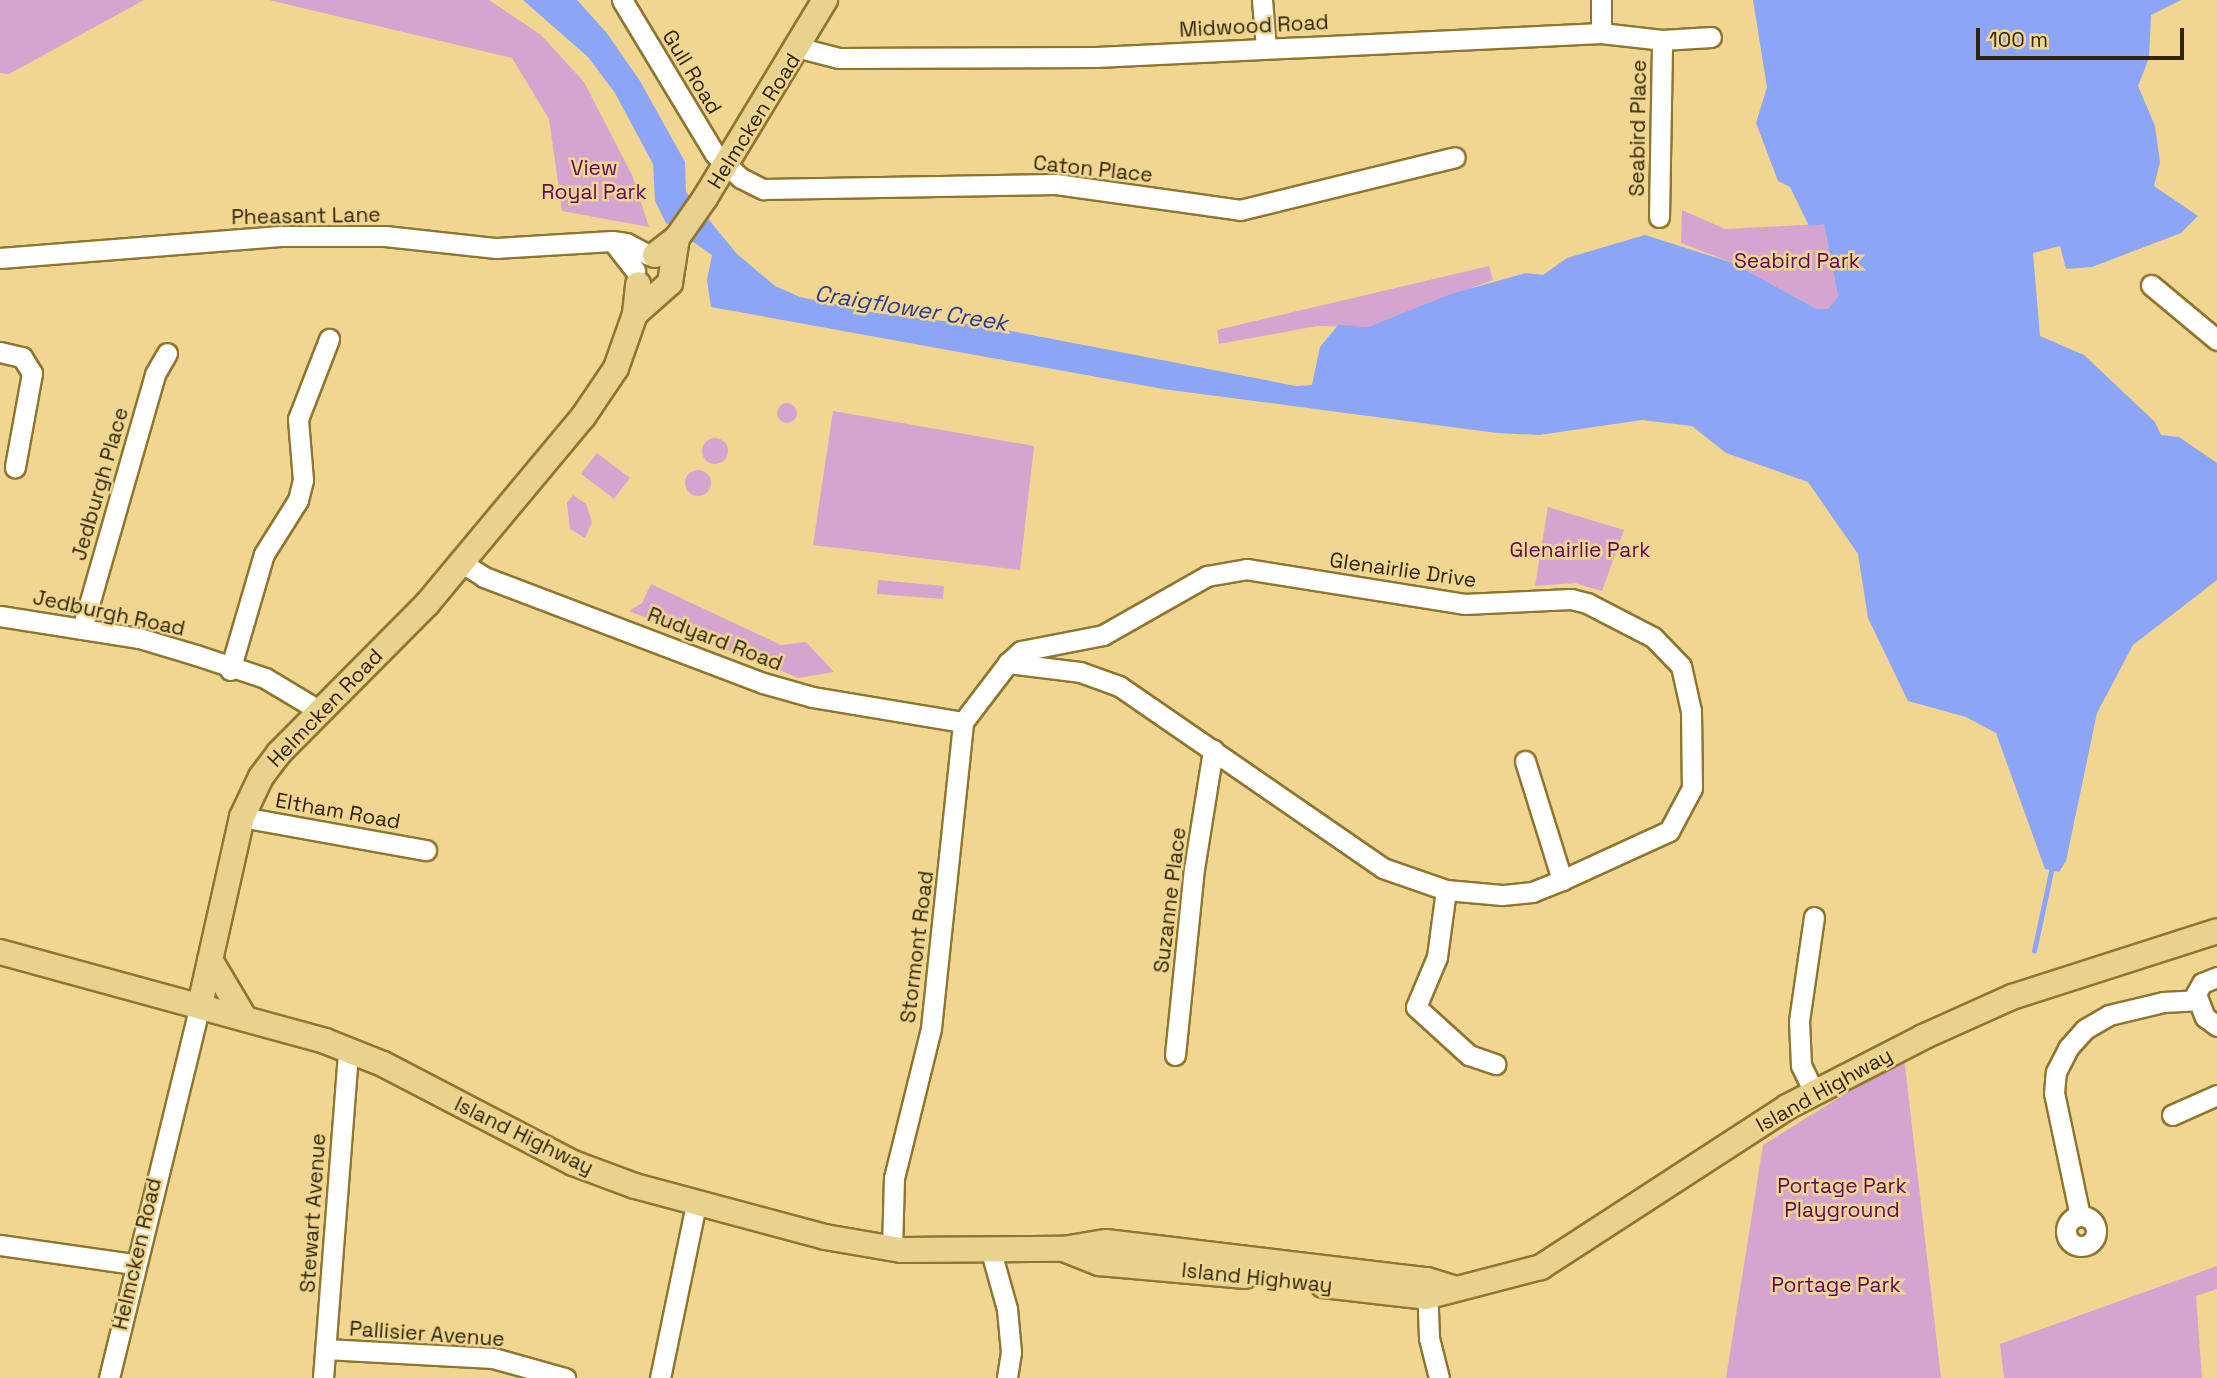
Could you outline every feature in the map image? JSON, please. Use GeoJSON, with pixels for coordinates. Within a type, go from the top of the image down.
{"type":"FeatureCollection","features":[{"type":"Feature","properties":{"kind":"main road","name":"Helmcken Road"},"geometry":{"type":"LineString","coordinates":[[200,1005],[242,817],[279,753],[462,563],[602,391],[616,368],[651,271],[726,166],[800,48],[825,0]]}},
{"type":"Feature","properties":{"kind":"main road","name":"Island Highway"},"geometry":{"type":"LineString","coordinates":[[0,952],[244,1017],[348,1051],[573,1163],[696,1204],[825,1237],[892,1249],[1063,1249],[1098,1263],[1426,1289],[1453,1288],[1508,1279],[1541,1267],[1814,1092],[2012,997],[2217,931]]}},
{"type":"Feature","properties":{"kind":"main road"},"geometry":{"type":"LineString","coordinates":[[210,960],[244,1017]]}},
{"type":"Feature","properties":{"kind":"street","name":"Gull Road"},"geometry":{"type":"LineString","coordinates":[[622,0],[726,166]]}},
{"type":"Feature","properties":{"kind":"street"},"geometry":{"type":"LineString","coordinates":[[1262,0],[1266,48]]}},
{"type":"Feature","properties":{"kind":"street"},"geometry":{"type":"LineString","coordinates":[[1601,0],[1601,33]]}},
{"type":"Feature","properties":{"kind":"street","name":"Midwood Road"},"geometry":{"type":"LineString","coordinates":[[800,48],[839,58],[1096,57],[1601,33],[1662,40],[1711,37]]}},
{"type":"Feature","properties":{"kind":"street","name":"Seabird Place"},"geometry":{"type":"LineString","coordinates":[[1659,217],[1662,40]]}},
{"type":"Feature","properties":{"kind":"street","name":"Caton Place"},"geometry":{"type":"LineString","coordinates":[[726,166],[762,189],[1056,184],[1240,210],[1455,157]]}},
{"type":"Feature","properties":{"kind":"street","name":"Pheasant Lane"},"geometry":{"type":"LineString","coordinates":[[0,258],[280,236],[385,236],[496,248],[612,241],[626,243],[651,271]]}},
{"type":"Feature","properties":{"kind":"street"},"geometry":{"type":"LineString","coordinates":[[2151,285],[2217,340]]}},
{"type":"Feature","properties":{"kind":"street"},"geometry":{"type":"LineString","coordinates":[[230,670],[264,554],[298,500],[303,480],[298,419],[329,340]]}},
{"type":"Feature","properties":{"kind":"street"},"geometry":{"type":"LineString","coordinates":[[0,352],[22,357],[32,373],[15,467]]}},
{"type":"Feature","properties":{"kind":"street","name":"Jedburgh Place"},"geometry":{"type":"LineString","coordinates":[[82,629],[156,374],[167,353]]}},
{"type":"Feature","properties":{"kind":"street","name":"Rudyard Road"},"geometry":{"type":"LineString","coordinates":[[462,563],[484,577],[763,683],[812,697],[963,722]]}},
{"type":"Feature","properties":{"kind":"street","name":"Glenairlie Drive"},"geometry":{"type":"LineString","coordinates":[[1246,569],[1464,604],[1570,599],[1612,612],[1653,637],[1681,666],[1691,711],[1692,788],[1669,831],[1562,880],[1532,892],[1502,895],[1446,890],[1383,868],[1213,750],[1102,678],[1008,663],[1031,646],[1103,635],[1207,576],[1246,569]]}},
{"type":"Feature","properties":{"kind":"street","name":"Jedburgh Road"},"geometry":{"type":"LineString","coordinates":[[0,616],[139,638],[230,670],[265,678],[320,711]]}},
{"type":"Feature","properties":{"kind":"street"},"geometry":{"type":"LineString","coordinates":[[963,722],[1008,663]]}},
{"type":"Feature","properties":{"kind":"street","name":"Stormont Road"},"geometry":{"type":"LineString","coordinates":[[892,1249],[894,1178],[931,1028],[963,722]]}},
{"type":"Feature","properties":{"kind":"street","name":"Suzanne Place"},"geometry":{"type":"LineString","coordinates":[[1175,1055],[1194,869],[1213,750]]}},
{"type":"Feature","properties":{"kind":"street"},"geometry":{"type":"LineString","coordinates":[[1525,761],[1562,880]]}},
{"type":"Feature","properties":{"kind":"street","name":"Eltham Road"},"geometry":{"type":"LineString","coordinates":[[242,817],[426,850]]}},
{"type":"Feature","properties":{"kind":"street"},"geometry":{"type":"LineString","coordinates":[[1446,890],[1437,957],[1416,1007],[1469,1055],[1495,1064]]}},
{"type":"Feature","properties":{"kind":"street"},"geometry":{"type":"LineString","coordinates":[[1814,917],[1799,1021],[1801,1065],[1814,1092]]}},
{"type":"Feature","properties":{"kind":"street"},"geometry":{"type":"LineString","coordinates":[[2217,977],[2202,983],[2197,1000],[2205,1017],[2217,1026]]}},
{"type":"Feature","properties":{"kind":"street"},"geometry":{"type":"LineString","coordinates":[[2080,1216],[2054,1093],[2056,1072],[2068,1048],[2085,1029],[2109,1015],[2163,1002],[2197,1000]]}},
{"type":"Feature","properties":{"kind":"street","name":"Helmcken Road"},"geometry":{"type":"LineString","coordinates":[[109,1378],[134,1264],[200,1005]]}},
{"type":"Feature","properties":{"kind":"street","name":"Stewart Avenue"},"geometry":{"type":"LineString","coordinates":[[323,1378],[348,1051]]}},
{"type":"Feature","properties":{"kind":"street"},"geometry":{"type":"LineString","coordinates":[[2172,1115],[2217,1095]]}},
{"type":"Feature","properties":{"kind":"street"},"geometry":{"type":"LineString","coordinates":[[660,1378],[696,1204]]}},
{"type":"Feature","properties":{"kind":"street"},"geometry":{"type":"LineString","coordinates":[[0,1245],[134,1264]]}},
{"type":"Feature","properties":{"kind":"street"},"geometry":{"type":"LineString","coordinates":[[990,1248],[1007,1309],[1011,1352],[1007,1378]]}},
{"type":"Feature","properties":{"kind":"street"},"geometry":{"type":"LineString","coordinates":[[1426,1289],[1430,1348],[1439,1378]]}},
{"type":"Feature","properties":{"kind":"street","name":"Pallisier Avenue"},"geometry":{"type":"LineString","coordinates":[[325,1349],[493,1358],[565,1378]]}},
{"type":"Feature","properties":{"kind":"green space"},"geometry":{"type":"Polygon","coordinates":[[[0,0],[144,0],[9,74],[0,73],[0,0]]]}},
{"type":"Feature","properties":{"kind":"green space","name":"View Royal Park"},"geometry":{"type":"Polygon","coordinates":[[[269,0],[489,0],[541,35],[584,82],[632,175],[649,227],[562,211],[549,119],[512,58],[269,0]]]}},
{"type":"Feature","properties":{"kind":"green space","name":"Seabird Park"},"geometry":{"type":"Polygon","coordinates":[[[1682,210],[1725,229],[1824,224],[1838,298],[1828,309],[1817,309],[1733,263],[1681,243],[1682,210]]]}},
{"type":"Feature","properties":{"kind":"green space"},"geometry":{"type":"Polygon","coordinates":[[[1489,266],[1493,280],[1368,327],[1317,326],[1219,344],[1217,330],[1489,266]]]}},
{"type":"Feature","properties":{"kind":"green space"},"geometry":{"type":"Polygon","coordinates":[[[787,403],[794,406],[797,413],[794,420],[787,423],[780,420],[777,413],[780,406],[787,403]]]}},
{"type":"Feature","properties":{"kind":"green space"},"geometry":{"type":"Polygon","coordinates":[[[833,411],[1034,446],[1020,570],[813,545],[833,411]]]}},
{"type":"Feature","properties":{"kind":"green space"},"geometry":{"type":"Polygon","coordinates":[[[715,438],[724,442],[728,451],[724,460],[715,464],[706,460],[702,451],[706,442],[715,438]]]}},
{"type":"Feature","properties":{"kind":"green space"},"geometry":{"type":"Polygon","coordinates":[[[597,453],[630,478],[614,499],[581,474],[597,453]]]}},
{"type":"Feature","properties":{"kind":"green space"},"geometry":{"type":"Polygon","coordinates":[[[698,470],[707,474],[711,483],[707,492],[698,496],[689,492],[685,483],[689,474],[698,470]]]}},
{"type":"Feature","properties":{"kind":"green space"},"geometry":{"type":"Polygon","coordinates":[[[573,495],[586,504],[592,522],[585,538],[570,529],[567,503],[573,495]]]}},
{"type":"Feature","properties":{"kind":"green space","name":"Glenairlie Park"},"geometry":{"type":"Polygon","coordinates":[[[1548,507],[1624,530],[1602,591],[1575,583],[1535,586],[1548,507]]]}},
{"type":"Feature","properties":{"kind":"green space"},"geometry":{"type":"Polygon","coordinates":[[[878,580],[944,586],[943,599],[877,594],[878,580]]]}},
{"type":"Feature","properties":{"kind":"green space"},"geometry":{"type":"Polygon","coordinates":[[[651,584],[781,645],[806,642],[834,672],[799,678],[629,611],[642,603],[651,584]]]}},
{"type":"Feature","properties":{"kind":"green space","name":"Portage Park"},"geometry":{"type":"Polygon","coordinates":[[[1904,1057],[1941,1378],[1726,1378],[1763,1145],[1904,1057]]]}},
{"type":"Feature","properties":{"kind":"green space"},"geometry":{"type":"Polygon","coordinates":[[[2217,1266],[2217,1289],[2196,1296],[2202,1378],[2004,1378],[2000,1344],[2217,1266]]]}},
{"type":"Feature","properties":{"kind":"water"},"geometry":{"type":"Polygon","coordinates":[[[523,0],[577,0],[606,32],[640,81],[685,162],[686,192],[737,254],[775,286],[800,297],[877,313],[985,326],[1296,386],[1312,385],[1320,347],[1338,325],[1368,327],[1451,294],[1526,273],[1543,275],[1567,258],[1645,235],[1733,263],[1817,309],[1828,309],[1838,297],[1824,224],[1809,226],[1790,187],[1778,181],[1756,123],[1767,87],[1753,0],[2181,0],[2151,15],[2149,58],[2138,86],[2155,126],[2160,162],[2154,186],[2198,216],[2181,233],[2092,267],[2066,269],[2060,246],[2033,253],[2040,336],[2084,355],[2155,422],[2161,435],[2179,437],[2217,463],[2217,580],[2133,645],[2097,713],[2066,861],[2059,872],[2045,869],[1996,733],[1966,717],[1908,701],[1868,618],[1858,554],[1808,482],[1726,453],[1692,426],[1642,420],[1539,435],[1497,433],[1163,389],[711,307],[707,280],[712,255],[666,223],[655,201],[653,164],[615,93],[588,57],[523,0]]]}},
{"type":"Feature","properties":{"kind":"waterway"},"geometry":{"type":"LineString","coordinates":[[2034,951],[2052,867]]}},
{"type":"Feature","properties":{"kind":"water label","name":"Craigflower Creek"},"geometry":{"type":"Point","coordinates":[911,308]}},
{"type":"Feature","properties":{"kind":"park label","name":"Portage Park Playground"},"geometry":{"type":"Point","coordinates":[1842,1198]}}]}
